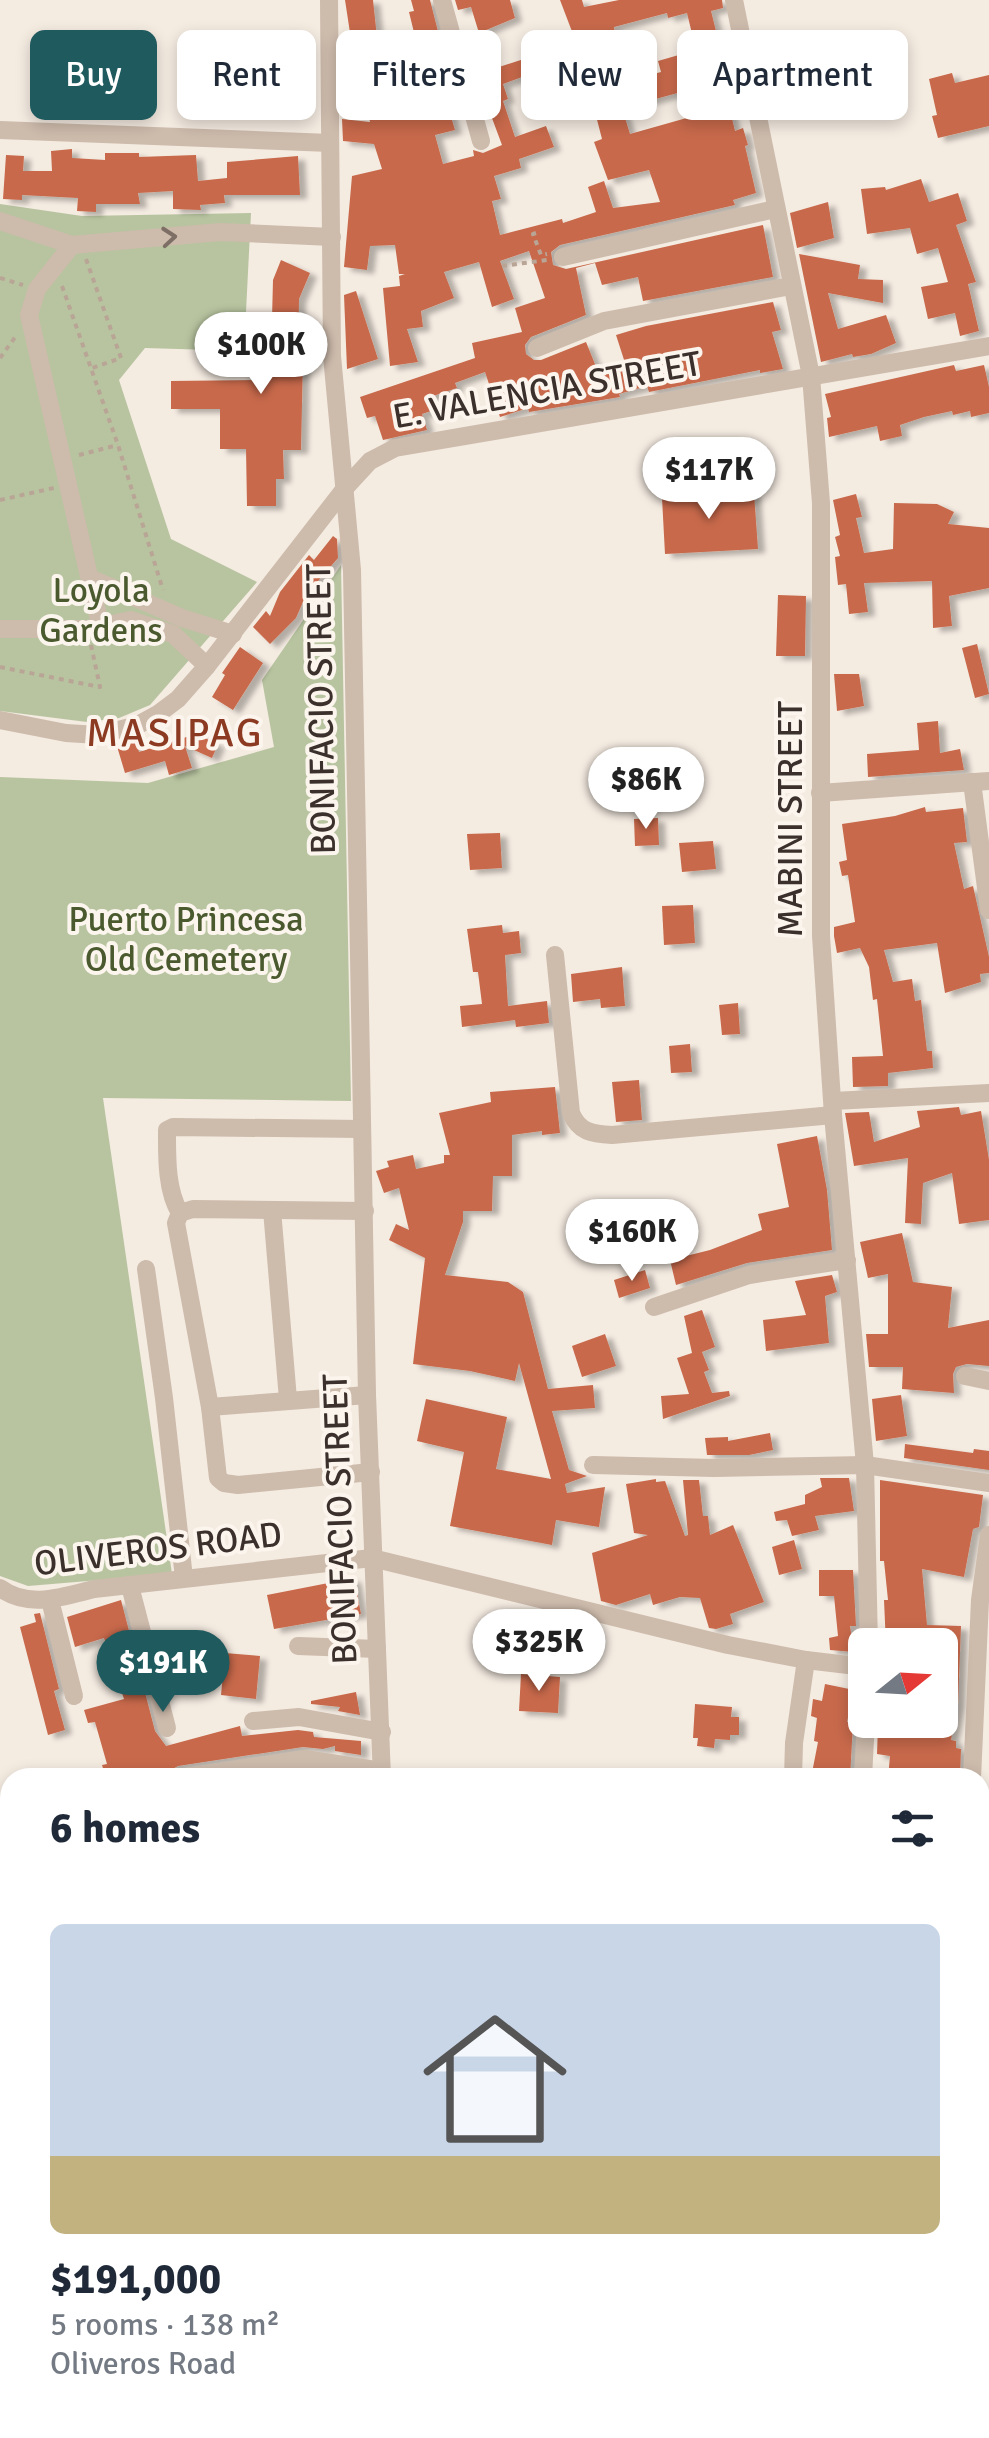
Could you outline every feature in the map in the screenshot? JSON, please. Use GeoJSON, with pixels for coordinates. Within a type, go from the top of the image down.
{"type":"FeatureCollection","features":[{"type":"Feature","properties":{"kind":"street","name":"BONIFACIO STREET"},"geometry":{"type":"LineString","coordinates":[[329,0],[332,356],[352,570],[367,1395],[382,1768]]}},
{"type":"Feature","properties":{"kind":"street"},"geometry":{"type":"LineString","coordinates":[[442,0],[480,141]]}},
{"type":"Feature","properties":{"kind":"street","name":"MABINI STREET"},"geometry":{"type":"LineString","coordinates":[[734,0],[811,376],[821,503],[821,936],[865,1466],[869,1628]]}},
{"type":"Feature","properties":{"kind":"street"},"geometry":{"type":"LineString","coordinates":[[0,130],[330,143]]}},
{"type":"Feature","properties":{"kind":"street"},"geometry":{"type":"LineString","coordinates":[[563,257],[775,210]]}},
{"type":"Feature","properties":{"kind":"street"},"geometry":{"type":"LineString","coordinates":[[0,221],[76,245],[220,232],[332,237]]}},
{"type":"Feature","properties":{"kind":"street"},"geometry":{"type":"LineString","coordinates":[[76,245],[37,289],[29,315],[92,579],[94,626]]}},
{"type":"Feature","properties":{"kind":"street"},"geometry":{"type":"LineString","coordinates":[[537,348],[604,321],[791,286]]}},
{"type":"Feature","properties":{"kind":"street","name":"E. VALENCIA STREET"},"geometry":{"type":"LineString","coordinates":[[0,720],[66,733],[115,732],[138,726],[158,714],[207,666],[346,486],[370,461],[395,448],[989,346]]}},
{"type":"Feature","properties":{"kind":"street"},"geometry":{"type":"LineString","coordinates":[[92,579],[157,606],[207,666]]}},
{"type":"Feature","properties":{"kind":"street"},"geometry":{"type":"LineString","coordinates":[[0,629],[94,626],[130,620],[233,634]]}},
{"type":"Feature","properties":{"kind":"street"},"geometry":{"type":"LineString","coordinates":[[820,794],[981,781],[989,910]]}},
{"type":"Feature","properties":{"kind":"street"},"geometry":{"type":"LineString","coordinates":[[555,955],[571,1113],[576,1125],[586,1132],[612,1135],[989,1094]]}},
{"type":"Feature","properties":{"kind":"street"},"geometry":{"type":"LineString","coordinates":[[362,1129],[173,1127],[167,1130],[167,1146],[218,1478],[238,1485],[370,1472]]}},
{"type":"Feature","properties":{"kind":"street"},"geometry":{"type":"LineString","coordinates":[[180,1213],[193,1209],[365,1211]]}},
{"type":"Feature","properties":{"kind":"street"},"geometry":{"type":"LineString","coordinates":[[272,1210],[288,1400]]}},
{"type":"Feature","properties":{"kind":"street"},"geometry":{"type":"LineString","coordinates":[[654,1307],[749,1276],[847,1260]]}},
{"type":"Feature","properties":{"kind":"street"},"geometry":{"type":"LineString","coordinates":[[146,1269],[184,1578]]}},
{"type":"Feature","properties":{"kind":"street"},"geometry":{"type":"LineString","coordinates":[[965,1376],[989,1381]]}},
{"type":"Feature","properties":{"kind":"street"},"geometry":{"type":"LineString","coordinates":[[210,1407],[367,1395]]}},
{"type":"Feature","properties":{"kind":"street"},"geometry":{"type":"LineString","coordinates":[[593,1465],[865,1466],[989,1483]]}},
{"type":"Feature","properties":{"kind":"street"},"geometry":{"type":"LineString","coordinates":[[972,1768],[980,1600],[989,1535]]}},
{"type":"Feature","properties":{"kind":"street","name":"OLIVEROS ROAD"},"geometry":{"type":"LineString","coordinates":[[6,1592],[50,1600],[94,1589],[372,1558],[728,1645],[848,1665]]}},
{"type":"Feature","properties":{"kind":"street"},"geometry":{"type":"LineString","coordinates":[[130,1586],[166,1728]]}},
{"type":"Feature","properties":{"kind":"street"},"geometry":{"type":"LineString","coordinates":[[50,1600],[74,1696]]}},
{"type":"Feature","properties":{"kind":"street"},"geometry":{"type":"LineString","coordinates":[[298,1646],[377,1649]]}},
{"type":"Feature","properties":{"kind":"street"},"geometry":{"type":"LineString","coordinates":[[793,1768],[806,1660]]}},
{"type":"Feature","properties":{"kind":"street"},"geometry":{"type":"LineString","coordinates":[[253,1721],[300,1717],[382,1732]]}},
{"type":"Feature","properties":{"kind":"street"},"geometry":{"type":"LineString","coordinates":[[864,1768],[865,1738]]}},
{"type":"Feature","properties":{"kind":"street"},"geometry":{"type":"LineString","coordinates":[[249,1768],[304,1760],[349,1768]]}},
{"type":"Feature","properties":{"kind":"path"},"geometry":{"type":"LineString","coordinates":[[536,233],[541,255]]}},
{"type":"Feature","properties":{"kind":"path"},"geometry":{"type":"LineString","coordinates":[[76,245],[121,358],[91,369]]}},
{"type":"Feature","properties":{"kind":"path"},"geometry":{"type":"LineString","coordinates":[[502,266],[563,257]]}},
{"type":"Feature","properties":{"kind":"path"},"geometry":{"type":"LineString","coordinates":[[55,267],[118,445],[164,592],[157,606]]}},
{"type":"Feature","properties":{"kind":"path"},"geometry":{"type":"LineString","coordinates":[[15,337],[20,356]]}},
{"type":"Feature","properties":{"kind":"path"},"geometry":{"type":"LineString","coordinates":[[62,460],[118,445]]}},
{"type":"Feature","properties":{"kind":"path"},"geometry":{"type":"LineString","coordinates":[[0,500],[68,486]]}},
{"type":"Feature","properties":{"kind":"path"},"geometry":{"type":"LineString","coordinates":[[0,667],[100,687],[94,626]]}},
{"type":"Feature","properties":{"kind":"green space","name":"Loyola Gardens"},"geometry":{"type":"Polygon","coordinates":[[[0,204],[82,216],[251,213],[244,351],[145,348],[119,380],[171,539],[257,582],[150,705],[119,718],[87,722],[0,711],[0,204]]]}},
{"type":"Feature","properties":{"kind":"green space","name":"Puerto Princesa Old Cemetery"},"geometry":{"type":"Polygon","coordinates":[[[341,565],[351,1101],[103,1098],[172,1574],[28,1586],[0,1576],[0,777],[148,783],[274,747],[262,680],[341,565]]]}},
{"type":"Feature","properties":{"kind":"building"},"geometry":{"type":"Polygon","coordinates":[[[345,0],[373,0],[376,30],[350,30],[345,0]]]}},
{"type":"Feature","properties":{"kind":"building"},"geometry":{"type":"Polygon","coordinates":[[[411,0],[430,0],[438,30],[413,30],[409,12],[414,11],[411,0]]]}},
{"type":"Feature","properties":{"kind":"building"},"geometry":{"type":"Polygon","coordinates":[[[455,0],[510,0],[515,18],[478,30],[471,7],[458,10],[455,0]]]}},
{"type":"Feature","properties":{"kind":"building"},"geometry":{"type":"Polygon","coordinates":[[[560,0],[582,0],[584,7],[619,0],[722,0],[723,8],[711,11],[716,30],[691,30],[687,13],[668,18],[667,13],[614,30],[571,30],[560,0]]]}},
{"type":"Feature","properties":{"kind":"building"},"geometry":{"type":"Polygon","coordinates":[[[677,56],[677,93],[657,99],[657,73],[661,72],[658,61],[677,56]]]}},
{"type":"Feature","properties":{"kind":"building"},"geometry":{"type":"Polygon","coordinates":[[[521,60],[521,77],[503,84],[508,99],[503,101],[515,137],[546,126],[554,147],[519,159],[521,168],[494,176],[501,199],[492,201],[500,235],[562,219],[563,223],[596,212],[588,187],[604,181],[613,208],[660,202],[649,170],[608,180],[594,142],[602,139],[597,120],[626,120],[630,134],[680,120],[732,120],[735,131],[743,128],[756,193],[733,200],[735,205],[560,245],[551,252],[553,265],[566,269],[763,225],[773,277],[643,301],[638,277],[602,285],[595,263],[576,268],[586,315],[531,337],[525,345],[526,354],[541,360],[586,342],[599,374],[626,366],[616,335],[773,302],[781,330],[772,332],[783,369],[649,392],[647,386],[619,394],[620,397],[529,412],[528,408],[500,417],[485,372],[430,397],[434,410],[422,414],[427,430],[383,440],[375,416],[367,418],[360,397],[475,358],[472,343],[522,332],[515,308],[545,298],[529,251],[500,261],[514,299],[492,307],[479,262],[444,272],[454,298],[421,311],[423,327],[407,329],[418,362],[390,366],[383,288],[400,286],[399,276],[405,274],[399,274],[395,245],[370,246],[367,270],[344,267],[352,176],[382,169],[374,144],[343,141],[342,120],[452,120],[455,130],[435,135],[443,164],[474,156],[473,150],[483,153],[502,145],[493,120],[501,120],[501,66],[521,60]]]}},
{"type":"Feature","properties":{"kind":"building"},"geometry":{"type":"Polygon","coordinates":[[[952,73],[955,83],[989,75],[989,126],[938,138],[929,79],[952,73]]]}},
{"type":"Feature","properties":{"kind":"building"},"geometry":{"type":"Polygon","coordinates":[[[72,149],[72,158],[105,160],[105,153],[139,153],[139,157],[196,155],[198,181],[227,178],[227,162],[298,156],[300,195],[224,195],[225,203],[200,205],[201,210],[173,209],[173,191],[138,193],[140,204],[96,204],[96,212],[77,211],[78,198],[22,195],[22,200],[3,199],[6,155],[24,156],[23,171],[52,171],[51,151],[72,149]]]}},
{"type":"Feature","properties":{"kind":"building"},"geometry":{"type":"Polygon","coordinates":[[[921,179],[929,202],[958,193],[967,221],[956,225],[976,282],[968,284],[979,331],[960,336],[955,313],[928,319],[921,287],[948,282],[938,248],[917,254],[910,228],[867,234],[861,189],[886,190],[921,179]]]}},
{"type":"Feature","properties":{"kind":"building"},"geometry":{"type":"Polygon","coordinates":[[[828,202],[834,238],[797,248],[790,213],[828,202]]]}},
{"type":"Feature","properties":{"kind":"building"},"geometry":{"type":"Polygon","coordinates":[[[799,254],[860,265],[858,279],[883,280],[883,303],[828,293],[838,329],[886,315],[896,343],[871,354],[852,354],[821,362],[799,254]]]}},
{"type":"Feature","properties":{"kind":"building"},"geometry":{"type":"Polygon","coordinates":[[[281,260],[310,273],[299,299],[298,358],[303,358],[301,450],[283,450],[284,479],[276,479],[276,506],[247,506],[246,449],[220,449],[220,409],[171,409],[171,381],[265,380],[266,357],[271,358],[273,280],[281,260]]]}},
{"type":"Feature","properties":{"kind":"building"},"geometry":{"type":"Polygon","coordinates":[[[356,291],[378,359],[347,369],[344,295],[356,291]]]}},
{"type":"Feature","properties":{"kind":"building"},"geometry":{"type":"Polygon","coordinates":[[[954,365],[956,371],[984,365],[989,413],[971,417],[970,411],[953,415],[952,411],[924,417],[900,425],[902,436],[880,441],[877,426],[829,437],[827,418],[831,417],[825,394],[954,365]]]}},
{"type":"Feature","properties":{"kind":"building"},"geometry":{"type":"Polygon","coordinates":[[[727,489],[727,495],[754,493],[758,549],[665,554],[662,498],[682,491],[727,489]]]}},
{"type":"Feature","properties":{"kind":"building"},"geometry":{"type":"Polygon","coordinates":[[[856,494],[862,517],[856,518],[864,553],[893,549],[894,503],[937,504],[954,512],[948,524],[989,528],[989,588],[949,596],[952,626],[933,628],[932,581],[864,583],[868,612],[849,614],[846,584],[838,585],[835,557],[840,556],[835,537],[840,535],[833,500],[856,494]]]}},
{"type":"Feature","properties":{"kind":"building"},"geometry":{"type":"Polygon","coordinates":[[[333,536],[337,539],[338,558],[306,595],[296,618],[270,644],[253,627],[266,611],[270,616],[280,592],[309,555],[314,560],[333,536]]]}},
{"type":"Feature","properties":{"kind":"building"},"geometry":{"type":"Polygon","coordinates":[[[778,595],[806,596],[805,656],[776,656],[778,595]]]}},
{"type":"Feature","properties":{"kind":"building"},"geometry":{"type":"Polygon","coordinates":[[[977,644],[989,694],[975,698],[962,648],[977,644]]]}},
{"type":"Feature","properties":{"kind":"building"},"geometry":{"type":"Polygon","coordinates":[[[240,647],[263,663],[233,710],[212,697],[225,675],[222,673],[240,647]]]}},
{"type":"Feature","properties":{"kind":"building"},"geometry":{"type":"Polygon","coordinates":[[[834,674],[859,674],[864,706],[837,711],[834,674]]]}},
{"type":"Feature","properties":{"kind":"building"},"geometry":{"type":"Polygon","coordinates":[[[938,721],[940,753],[960,749],[964,770],[868,777],[867,754],[919,750],[917,723],[938,721]]]}},
{"type":"Feature","properties":{"kind":"building"},"geometry":{"type":"Polygon","coordinates":[[[196,734],[218,744],[212,758],[185,746],[192,768],[169,775],[165,761],[125,773],[116,743],[135,739],[139,752],[196,734]]]}},
{"type":"Feature","properties":{"kind":"building"},"geometry":{"type":"Polygon","coordinates":[[[925,807],[926,812],[963,808],[967,842],[954,843],[964,889],[973,886],[989,973],[980,974],[981,982],[945,993],[937,943],[884,950],[893,982],[912,979],[915,1001],[921,1000],[933,1068],[888,1073],[888,1086],[853,1087],[852,1057],[883,1056],[869,967],[860,948],[837,953],[834,927],[855,922],[848,875],[842,876],[839,862],[847,860],[842,824],[925,807]]]}},
{"type":"Feature","properties":{"kind":"building"},"geometry":{"type":"Polygon","coordinates":[[[658,818],[659,845],[635,846],[634,819],[658,818]]]}},
{"type":"Feature","properties":{"kind":"building"},"geometry":{"type":"Polygon","coordinates":[[[500,833],[502,868],[470,870],[467,834],[500,833]]]}},
{"type":"Feature","properties":{"kind":"building"},"geometry":{"type":"Polygon","coordinates":[[[713,841],[716,869],[682,872],[679,843],[713,841]]]}},
{"type":"Feature","properties":{"kind":"building"},"geometry":{"type":"Polygon","coordinates":[[[693,905],[695,943],[664,945],[662,906],[693,905]]]}},
{"type":"Feature","properties":{"kind":"building"},"geometry":{"type":"Polygon","coordinates":[[[502,925],[503,933],[519,931],[521,953],[505,955],[508,1006],[547,1001],[549,1023],[516,1027],[515,1020],[462,1027],[460,1006],[482,1004],[467,929],[502,925]]]}},
{"type":"Feature","properties":{"kind":"building"},"geometry":{"type":"Polygon","coordinates":[[[622,967],[625,1006],[601,1008],[600,999],[573,1002],[571,974],[622,967]]]}},
{"type":"Feature","properties":{"kind":"building"},"geometry":{"type":"Polygon","coordinates":[[[738,1003],[740,1034],[722,1035],[719,1005],[738,1003]]]}},
{"type":"Feature","properties":{"kind":"building"},"geometry":{"type":"Polygon","coordinates":[[[690,1044],[692,1072],[671,1073],[669,1046],[690,1044]]]}},
{"type":"Feature","properties":{"kind":"building"},"geometry":{"type":"Polygon","coordinates":[[[639,1080],[642,1120],[616,1122],[612,1082],[639,1080]]]}},
{"type":"Feature","properties":{"kind":"building"},"geometry":{"type":"Polygon","coordinates":[[[555,1087],[560,1133],[512,1135],[512,1176],[493,1176],[492,1211],[463,1211],[445,1275],[508,1282],[523,1292],[548,1389],[593,1385],[595,1408],[552,1411],[569,1470],[587,1476],[565,1484],[567,1493],[605,1487],[599,1527],[556,1520],[552,1545],[450,1526],[464,1452],[417,1441],[426,1399],[507,1417],[496,1469],[551,1479],[519,1363],[515,1381],[413,1364],[425,1258],[389,1240],[396,1224],[409,1230],[399,1188],[384,1193],[376,1171],[389,1167],[387,1161],[413,1155],[416,1169],[444,1163],[444,1155],[450,1155],[439,1113],[491,1102],[490,1092],[555,1087]]]}},
{"type":"Feature","properties":{"kind":"building"},"geometry":{"type":"Polygon","coordinates":[[[959,1107],[961,1115],[981,1111],[989,1160],[989,1220],[959,1224],[952,1173],[923,1183],[921,1224],[905,1223],[908,1158],[854,1166],[845,1113],[869,1112],[874,1142],[920,1127],[917,1111],[959,1107]]]}},
{"type":"Feature","properties":{"kind":"building"},"geometry":{"type":"Polygon","coordinates":[[[817,1136],[832,1250],[747,1263],[676,1285],[670,1260],[762,1230],[758,1214],[789,1207],[777,1144],[817,1136]]]}},
{"type":"Feature","properties":{"kind":"building"},"geometry":{"type":"Polygon","coordinates":[[[902,1233],[913,1282],[952,1287],[948,1328],[989,1320],[989,1366],[956,1367],[954,1393],[902,1389],[903,1367],[869,1367],[866,1334],[888,1334],[888,1274],[868,1278],[860,1242],[902,1233]]]}},
{"type":"Feature","properties":{"kind":"building"},"geometry":{"type":"Polygon","coordinates":[[[645,1270],[650,1288],[619,1298],[614,1280],[645,1270]]]}},
{"type":"Feature","properties":{"kind":"building"},"geometry":{"type":"Polygon","coordinates":[[[832,1275],[837,1292],[825,1296],[829,1343],[766,1351],[763,1320],[806,1315],[795,1281],[832,1275]]]}},
{"type":"Feature","properties":{"kind":"building"},"geometry":{"type":"Polygon","coordinates":[[[702,1310],[715,1347],[702,1352],[709,1370],[704,1372],[712,1393],[729,1391],[730,1396],[663,1419],[661,1396],[689,1394],[677,1358],[692,1353],[684,1316],[702,1310]]]}},
{"type":"Feature","properties":{"kind":"building"},"geometry":{"type":"Polygon","coordinates":[[[605,1334],[616,1366],[582,1377],[572,1346],[605,1334]]]}},
{"type":"Feature","properties":{"kind":"building"},"geometry":{"type":"Polygon","coordinates":[[[901,1395],[907,1436],[876,1441],[872,1399],[901,1395]]]}},
{"type":"Feature","properties":{"kind":"building"},"geometry":{"type":"Polygon","coordinates":[[[770,1433],[773,1450],[749,1455],[707,1455],[705,1438],[728,1437],[728,1441],[770,1433]]]}},
{"type":"Feature","properties":{"kind":"building"},"geometry":{"type":"Polygon","coordinates":[[[905,1444],[973,1453],[974,1449],[989,1451],[989,1470],[904,1458],[905,1444]]]}},
{"type":"Feature","properties":{"kind":"building"},"geometry":{"type":"Polygon","coordinates":[[[820,1478],[849,1478],[854,1511],[815,1516],[819,1530],[792,1536],[787,1520],[776,1521],[774,1512],[805,1504],[805,1495],[822,1487],[820,1478]]]}},
{"type":"Feature","properties":{"kind":"building"},"geometry":{"type":"Polygon","coordinates":[[[683,1480],[699,1480],[703,1516],[708,1516],[710,1535],[733,1525],[764,1602],[730,1614],[733,1624],[709,1628],[700,1598],[680,1597],[653,1605],[650,1594],[616,1605],[601,1601],[592,1553],[648,1535],[634,1533],[626,1484],[665,1481],[685,1536],[688,1535],[683,1480]]]}},
{"type":"Feature","properties":{"kind":"building"},"geometry":{"type":"Polygon","coordinates":[[[880,1480],[983,1495],[979,1527],[973,1529],[964,1577],[922,1569],[927,1625],[961,1626],[958,1704],[958,1628],[885,1628],[884,1600],[888,1600],[884,1561],[880,1561],[880,1480]]]}},
{"type":"Feature","properties":{"kind":"building"},"geometry":{"type":"Polygon","coordinates":[[[794,1540],[802,1569],[779,1575],[772,1547],[794,1540]]]}},
{"type":"Feature","properties":{"kind":"building"},"geometry":{"type":"Polygon","coordinates":[[[819,1570],[853,1570],[856,1626],[848,1628],[848,1652],[830,1650],[829,1638],[838,1636],[834,1596],[819,1596],[819,1570]]]}},
{"type":"Feature","properties":{"kind":"building"},"geometry":{"type":"Polygon","coordinates":[[[354,1578],[361,1614],[274,1629],[267,1595],[354,1578]]]}},
{"type":"Feature","properties":{"kind":"building"},"geometry":{"type":"Polygon","coordinates":[[[121,1600],[155,1731],[166,1746],[240,1726],[242,1736],[298,1730],[313,1732],[314,1737],[361,1741],[361,1755],[335,1751],[335,1746],[303,1747],[174,1768],[103,1768],[107,1764],[95,1722],[88,1723],[84,1710],[124,1699],[104,1638],[75,1647],[67,1617],[121,1600]]]}},
{"type":"Feature","properties":{"kind":"building"},"geometry":{"type":"Polygon","coordinates":[[[40,1613],[65,1730],[48,1735],[20,1627],[36,1622],[34,1614],[40,1613]]]}},
{"type":"Feature","properties":{"kind":"building"},"geometry":{"type":"Polygon","coordinates":[[[225,1653],[260,1656],[256,1699],[221,1695],[225,1653]]]}},
{"type":"Feature","properties":{"kind":"building"},"geometry":{"type":"Polygon","coordinates":[[[521,1674],[560,1677],[558,1713],[519,1711],[521,1674]]]}},
{"type":"Feature","properties":{"kind":"building"},"geometry":{"type":"Polygon","coordinates":[[[825,1684],[848,1689],[851,1768],[813,1768],[818,1742],[814,1741],[817,1718],[811,1716],[813,1699],[822,1701],[825,1684]]]}},
{"type":"Feature","properties":{"kind":"building"},"geometry":{"type":"Polygon","coordinates":[[[356,1692],[360,1715],[338,1711],[340,1707],[311,1704],[311,1701],[356,1692]]]}},
{"type":"Feature","properties":{"kind":"building"},"geometry":{"type":"Polygon","coordinates":[[[695,1704],[732,1707],[731,1717],[739,1717],[739,1735],[730,1735],[730,1740],[715,1739],[714,1748],[697,1746],[698,1738],[693,1738],[695,1704]]]}},
{"type":"Feature","properties":{"kind":"building"},"geometry":{"type":"Polygon","coordinates":[[[878,1738],[951,1738],[956,1748],[961,1749],[960,1768],[889,1768],[890,1756],[877,1754],[878,1738]]]}},
{"type":"Feature","properties":{"kind":"district","name":"MASIPAG"},"geometry":{"type":"Point","coordinates":[175,733]}}]}
